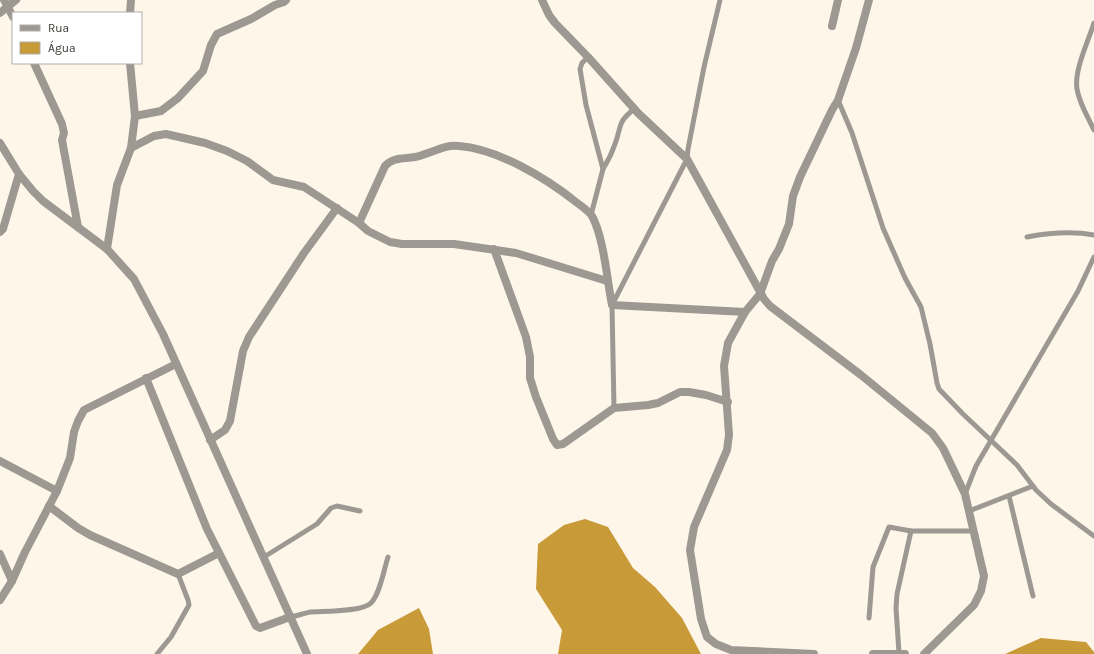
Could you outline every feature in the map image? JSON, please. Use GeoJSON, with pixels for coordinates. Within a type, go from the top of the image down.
{"type":"FeatureCollection","features":[{"type":"Feature","properties":{"kind":"street"},"geometry":{"type":"LineString","coordinates":[[0,13],[6,3],[16,0]]}},
{"type":"Feature","properties":{"kind":"street"},"geometry":{"type":"LineString","coordinates":[[130,0],[130,12]]}},
{"type":"Feature","properties":{"kind":"street"},"geometry":{"type":"LineString","coordinates":[[135,116],[161,111],[178,98],[203,71],[210,45],[217,34],[251,19],[286,0]]}},
{"type":"Feature","properties":{"kind":"street"},"geometry":{"type":"LineString","coordinates":[[542,0],[555,24],[588,56],[634,109],[687,159],[760,294],[770,306],[861,376],[932,434],[943,448],[966,494],[984,576],[981,591],[974,605],[924,654]]}},
{"type":"Feature","properties":{"kind":"street"},"geometry":{"type":"LineString","coordinates":[[832,26],[838,0]]}},
{"type":"Feature","properties":{"kind":"street"},"geometry":{"type":"LineString","coordinates":[[814,654],[731,650],[716,644],[708,637],[701,619],[690,550],[694,527],[728,450],[728,402],[724,366],[728,343],[745,312],[760,294],[789,224],[793,196],[800,177],[838,100],[856,48],[869,0]]}},
{"type":"Feature","properties":{"kind":"street"},"geometry":{"type":"LineString","coordinates":[[6,3],[12,15]]}},
{"type":"Feature","properties":{"kind":"street"},"geometry":{"type":"LineString","coordinates":[[34,64],[62,124],[64,133],[62,140],[78,227]]}},
{"type":"Feature","properties":{"kind":"street"},"geometry":{"type":"LineString","coordinates":[[107,249],[117,185],[131,148],[135,116],[130,64]]}},
{"type":"Feature","properties":{"kind":"street"},"geometry":{"type":"LineString","coordinates":[[131,148],[154,136],[166,134],[205,143],[227,151],[246,161],[273,180],[304,187],[359,223],[368,231],[390,242],[402,244],[454,244],[494,249],[516,253],[608,281]]}},
{"type":"Feature","properties":{"kind":"street"},"geometry":{"type":"LineString","coordinates":[[0,143],[19,174],[44,201],[107,249],[134,279],[163,334],[307,654]]}},
{"type":"Feature","properties":{"kind":"street"},"geometry":{"type":"LineString","coordinates":[[359,223],[384,166],[393,159],[406,159],[442,148],[458,146],[484,150],[509,160],[561,190],[591,215],[600,241],[612,305],[745,312]]}},
{"type":"Feature","properties":{"kind":"street"},"geometry":{"type":"LineString","coordinates":[[0,232],[3,229],[19,174]]}},
{"type":"Feature","properties":{"kind":"street"},"geometry":{"type":"LineString","coordinates":[[210,440],[225,430],[230,421],[243,351],[249,337],[304,253],[337,208]]}},
{"type":"Feature","properties":{"kind":"street"},"geometry":{"type":"LineString","coordinates":[[494,249],[526,337],[530,357],[530,378],[536,397],[553,439],[557,445],[563,444],[614,408],[658,403],[680,392],[706,395],[728,402]]}},
{"type":"Feature","properties":{"kind":"street"},"geometry":{"type":"LineString","coordinates":[[0,600],[12,581],[24,552],[57,490],[70,458],[74,432],[84,410],[176,364]]}},
{"type":"Feature","properties":{"kind":"street"},"geometry":{"type":"LineString","coordinates":[[146,378],[207,529],[256,626],[260,628],[290,617]]}},
{"type":"Feature","properties":{"kind":"street"},"geometry":{"type":"LineString","coordinates":[[0,461],[57,490]]}},
{"type":"Feature","properties":{"kind":"street"},"geometry":{"type":"LineString","coordinates":[[49,506],[78,528],[90,535],[178,574],[219,553]]}},
{"type":"Feature","properties":{"kind":"street"},"geometry":{"type":"LineString","coordinates":[[0,554],[12,581]]}},
{"type":"Feature","properties":{"kind":"street"},"geometry":{"type":"LineString","coordinates":[[873,654],[902,654]]}},
{"type":"Feature","properties":{"kind":"lane"},"geometry":{"type":"LineString","coordinates":[[614,408],[612,305],[687,159],[704,66],[720,0]]}},
{"type":"Feature","properties":{"kind":"lane"},"geometry":{"type":"LineString","coordinates":[[1094,23],[1078,72],[1077,88],[1080,101],[1094,130]]}},
{"type":"Feature","properties":{"kind":"lane"},"geometry":{"type":"LineString","coordinates":[[588,56],[582,63],[580,69],[586,105],[603,169]]}},
{"type":"Feature","properties":{"kind":"lane"},"geometry":{"type":"LineString","coordinates":[[838,100],[852,133],[882,228],[905,278],[921,307],[937,383],[943,394],[1017,465],[1033,486],[1051,504],[1094,536]]}},
{"type":"Feature","properties":{"kind":"lane"},"geometry":{"type":"LineString","coordinates":[[591,215],[603,169],[612,153],[621,122],[624,117],[634,109]]}},
{"type":"Feature","properties":{"kind":"lane"},"geometry":{"type":"LineString","coordinates":[[1027,237],[1060,233],[1094,234]]}},
{"type":"Feature","properties":{"kind":"lane"},"geometry":{"type":"LineString","coordinates":[[966,494],[976,466],[1078,291],[1094,257]]}},
{"type":"Feature","properties":{"kind":"lane"},"geometry":{"type":"LineString","coordinates":[[969,511],[1033,486]]}},
{"type":"Feature","properties":{"kind":"lane"},"geometry":{"type":"LineString","coordinates":[[1009,496],[1033,596]]}},
{"type":"Feature","properties":{"kind":"lane"},"geometry":{"type":"LineString","coordinates":[[264,557],[317,524],[331,508],[337,506],[360,511]]}},
{"type":"Feature","properties":{"kind":"lane"},"geometry":{"type":"LineString","coordinates":[[869,618],[873,567],[887,530],[891,526],[911,531],[973,531]]}},
{"type":"Feature","properties":{"kind":"lane"},"geometry":{"type":"LineString","coordinates":[[902,654],[896,608],[897,594],[911,531]]}},
{"type":"Feature","properties":{"kind":"lane"},"geometry":{"type":"LineString","coordinates":[[290,617],[311,612],[331,612],[365,607],[371,603],[377,592],[388,557]]}},
{"type":"Feature","properties":{"kind":"lane"},"geometry":{"type":"LineString","coordinates":[[157,654],[171,637],[189,605],[178,574]]}},
{"type":"Feature","properties":{"kind":"water"},"geometry":{"type":"Polygon","coordinates":[[[585,519],[608,527],[633,568],[655,587],[682,618],[701,654],[558,654],[562,630],[536,589],[538,544],[564,525],[585,519]]]}},
{"type":"Feature","properties":{"kind":"water"},"geometry":{"type":"Polygon","coordinates":[[[419,608],[429,629],[433,654],[358,654],[378,630],[419,608]]]}},
{"type":"Feature","properties":{"kind":"water"},"geometry":{"type":"Polygon","coordinates":[[[1041,638],[1086,642],[1094,654],[1005,654],[1041,638]]]}}]}
